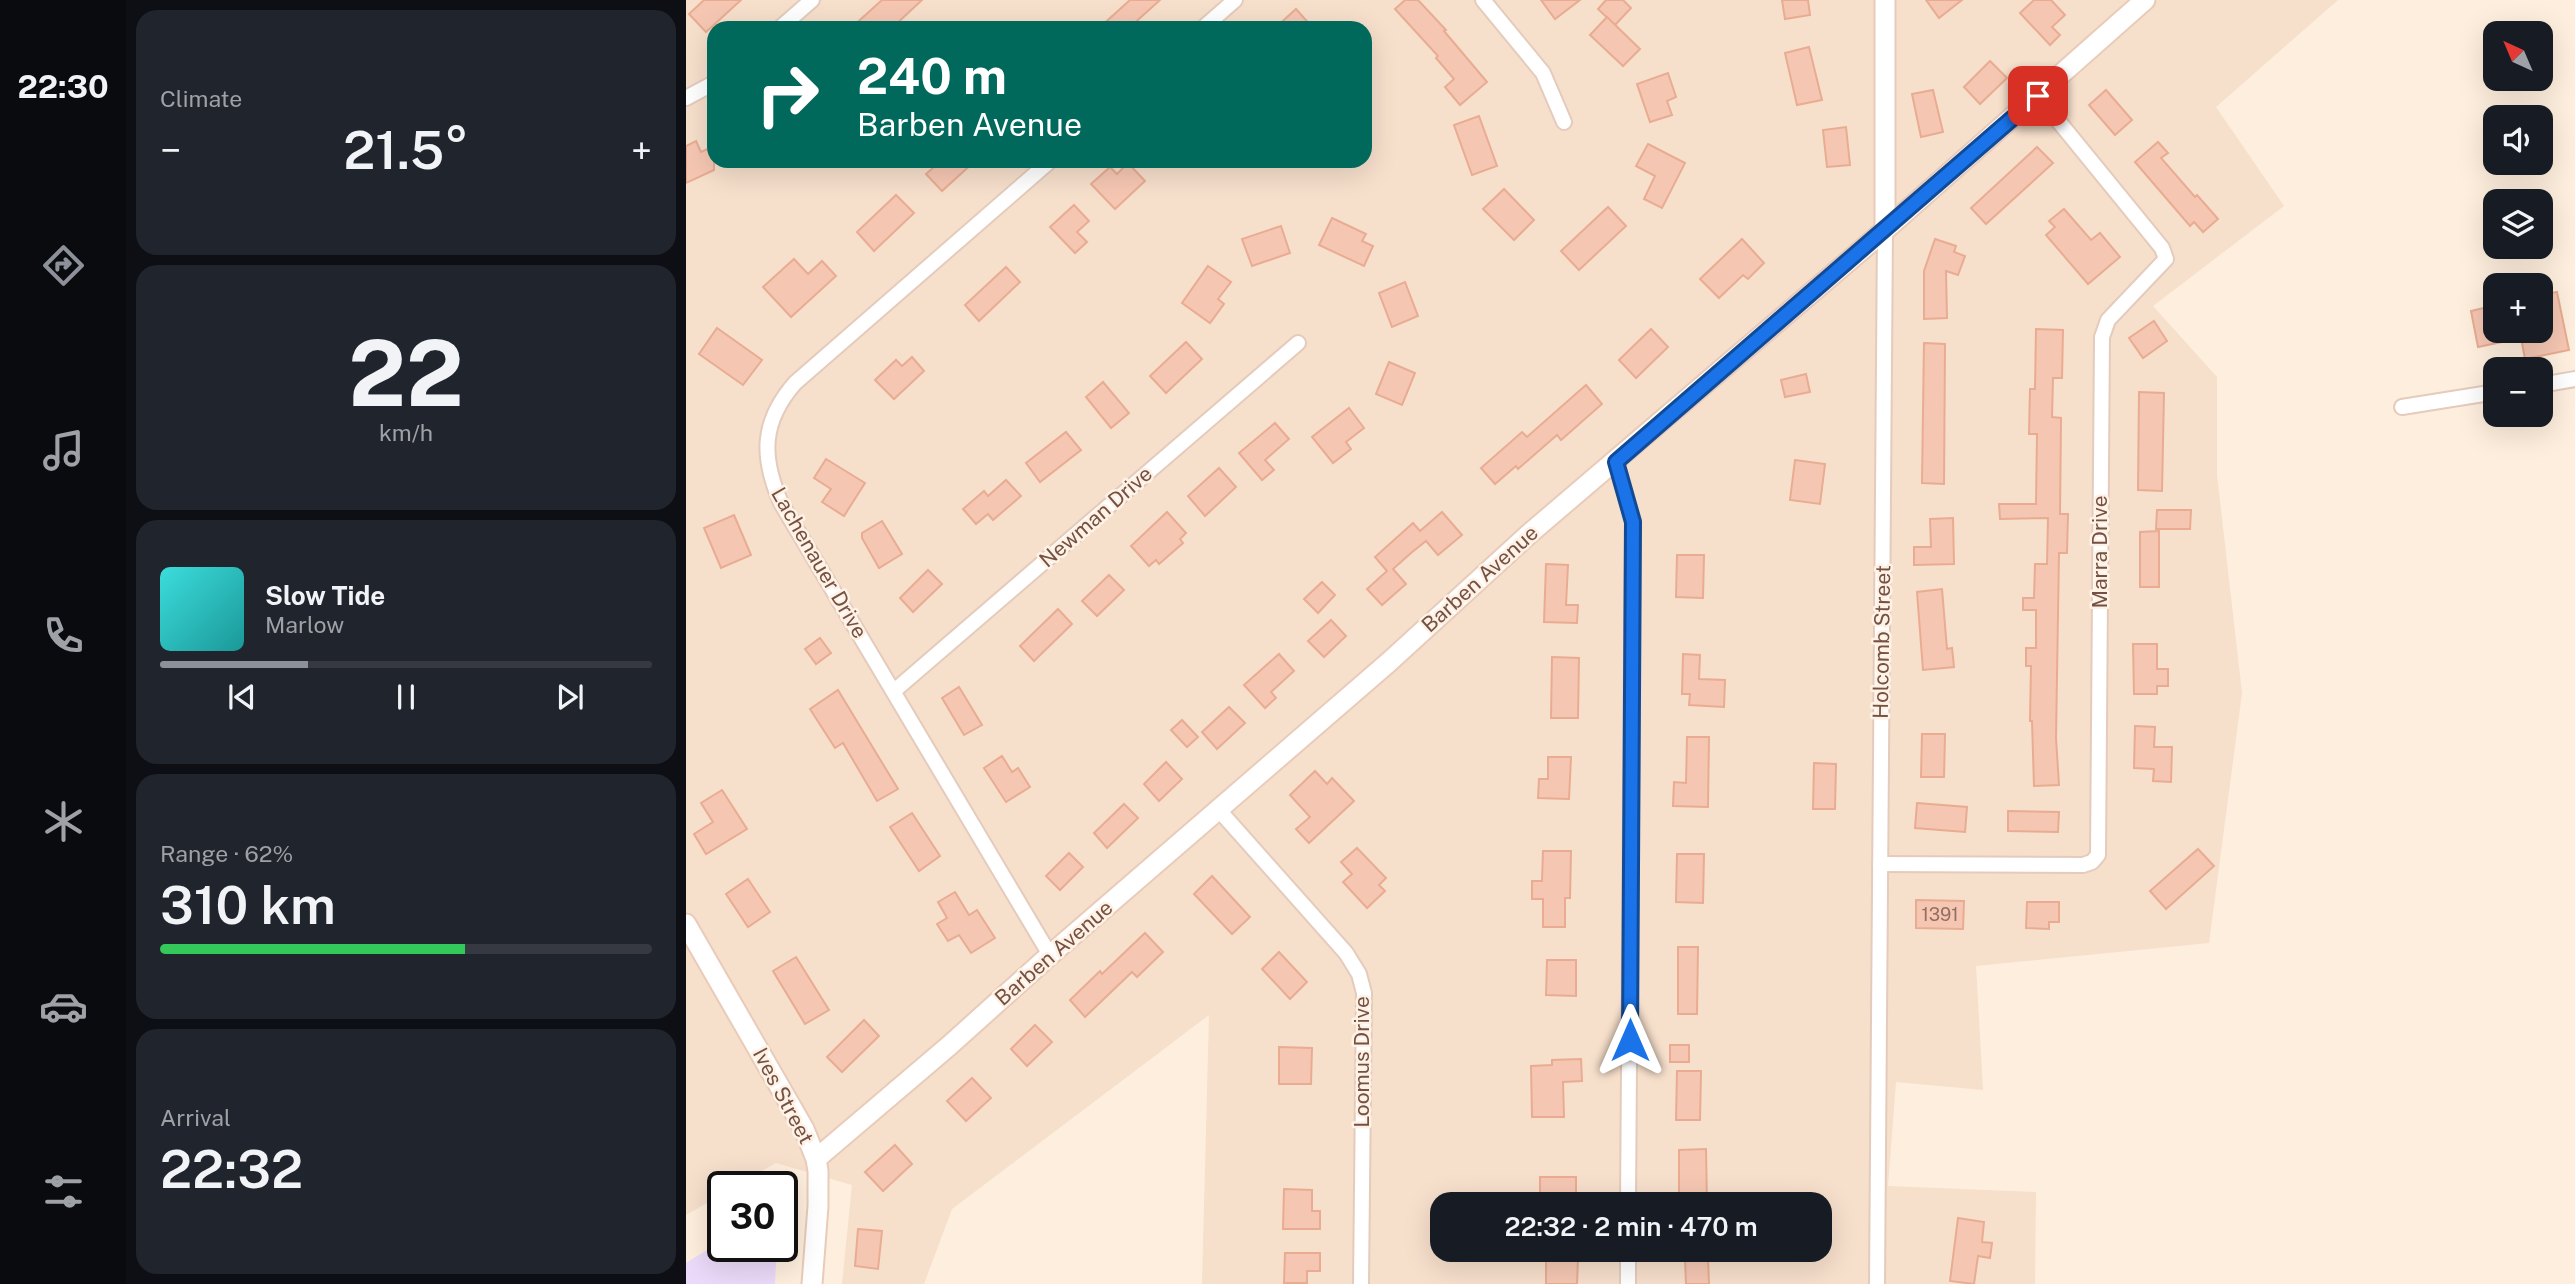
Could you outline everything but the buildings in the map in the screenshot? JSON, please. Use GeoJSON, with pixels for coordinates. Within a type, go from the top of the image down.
{"type":"FeatureCollection","features":[{"type":"Feature","properties":{"kind":"street"},"geometry":{"type":"LineString","coordinates":[[787,21],[812,0]]}},
{"type":"Feature","properties":{"kind":"street"},"geometry":{"type":"LineString","coordinates":[[1211,21],[1236,0]]}},
{"type":"Feature","properties":{"kind":"street"},"geometry":{"type":"LineString","coordinates":[[1483,0],[1543,73],[1564,122]]}},
{"type":"Feature","properties":{"kind":"street","name":"Holcomb Street"},"geometry":{"type":"LineString","coordinates":[[1877,1284],[1885,0]]}},
{"type":"Feature","properties":{"kind":"street","name":"Barben Avenue"},"geometry":{"type":"LineString","coordinates":[[816,1159],[1389,662],[1529,534],[1885,230],[2146,0]]}},
{"type":"Feature","properties":{"kind":"street"},"geometry":{"type":"LineString","coordinates":[[686,97],[707,86]]}},
{"type":"Feature","properties":{"kind":"street","name":"Marra Drive"},"geometry":{"type":"LineString","coordinates":[[1880,864],[2082,865],[2092,862],[2098,855],[2102,337],[2108,320],[2166,259],[2162,248],[2038,96]]}},
{"type":"Feature","properties":{"kind":"street","name":"Lachenauer Drive"},"geometry":{"type":"LineString","coordinates":[[1042,168],[795,383],[772,416],[768,434],[768,466],[777,493],[1051,955]]}},
{"type":"Feature","properties":{"kind":"street","name":"Newman Drive"},"geometry":{"type":"LineString","coordinates":[[894,691],[1298,343]]}},
{"type":"Feature","properties":{"kind":"street"},"geometry":{"type":"LineString","coordinates":[[2553,383],[2575,379]]}},
{"type":"Feature","properties":{"kind":"street"},"geometry":{"type":"LineString","coordinates":[[2402,407],[2483,394]]}},
{"type":"Feature","properties":{"kind":"street"},"geometry":{"type":"LineString","coordinates":[[1616,462],[1633,522],[1628,1192]]}},
{"type":"Feature","properties":{"kind":"street","name":"Loomus Drive"},"geometry":{"type":"LineString","coordinates":[[1218,809],[1346,953],[1359,974],[1364,993],[1361,1284]]}},
{"type":"Feature","properties":{"kind":"street","name":"Ives Street"},"geometry":{"type":"LineString","coordinates":[[686,924],[804,1129],[816,1159],[818,1206],[812,1284]]}},
{"type":"Feature","properties":{"kind":"street"},"geometry":{"type":"LineString","coordinates":[[1628,1262],[1628,1284]]}},
{"type":"Feature","properties":{"kind":"shaded area"},"geometry":{"type":"Polygon","coordinates":[[[686,0],[2338,0],[2216,107],[2284,206],[2153,306],[2217,377],[2217,475],[2242,693],[2209,943],[1976,966],[1983,1090],[1896,1082],[1888,1186],[2036,1192],[2035,1284],[1202,1284],[1209,1015],[952,1209],[924,1284],[842,1284],[852,1185],[776,1163],[762,1171],[707,1171],[707,1203],[686,1215],[686,0]]]}},
{"type":"Feature","properties":{"kind":"shaded area"},"geometry":{"type":"Polygon","coordinates":[[[707,1250],[707,1262],[776,1262],[775,1284],[686,1284],[686,1263],[707,1250]]]}},
{"type":"Feature","properties":{"kind":"route"},"geometry":{"type":"LineString","coordinates":[[1630,1040],[1633,522],[1629,500],[1616,462],[2038,96]]}}]}
